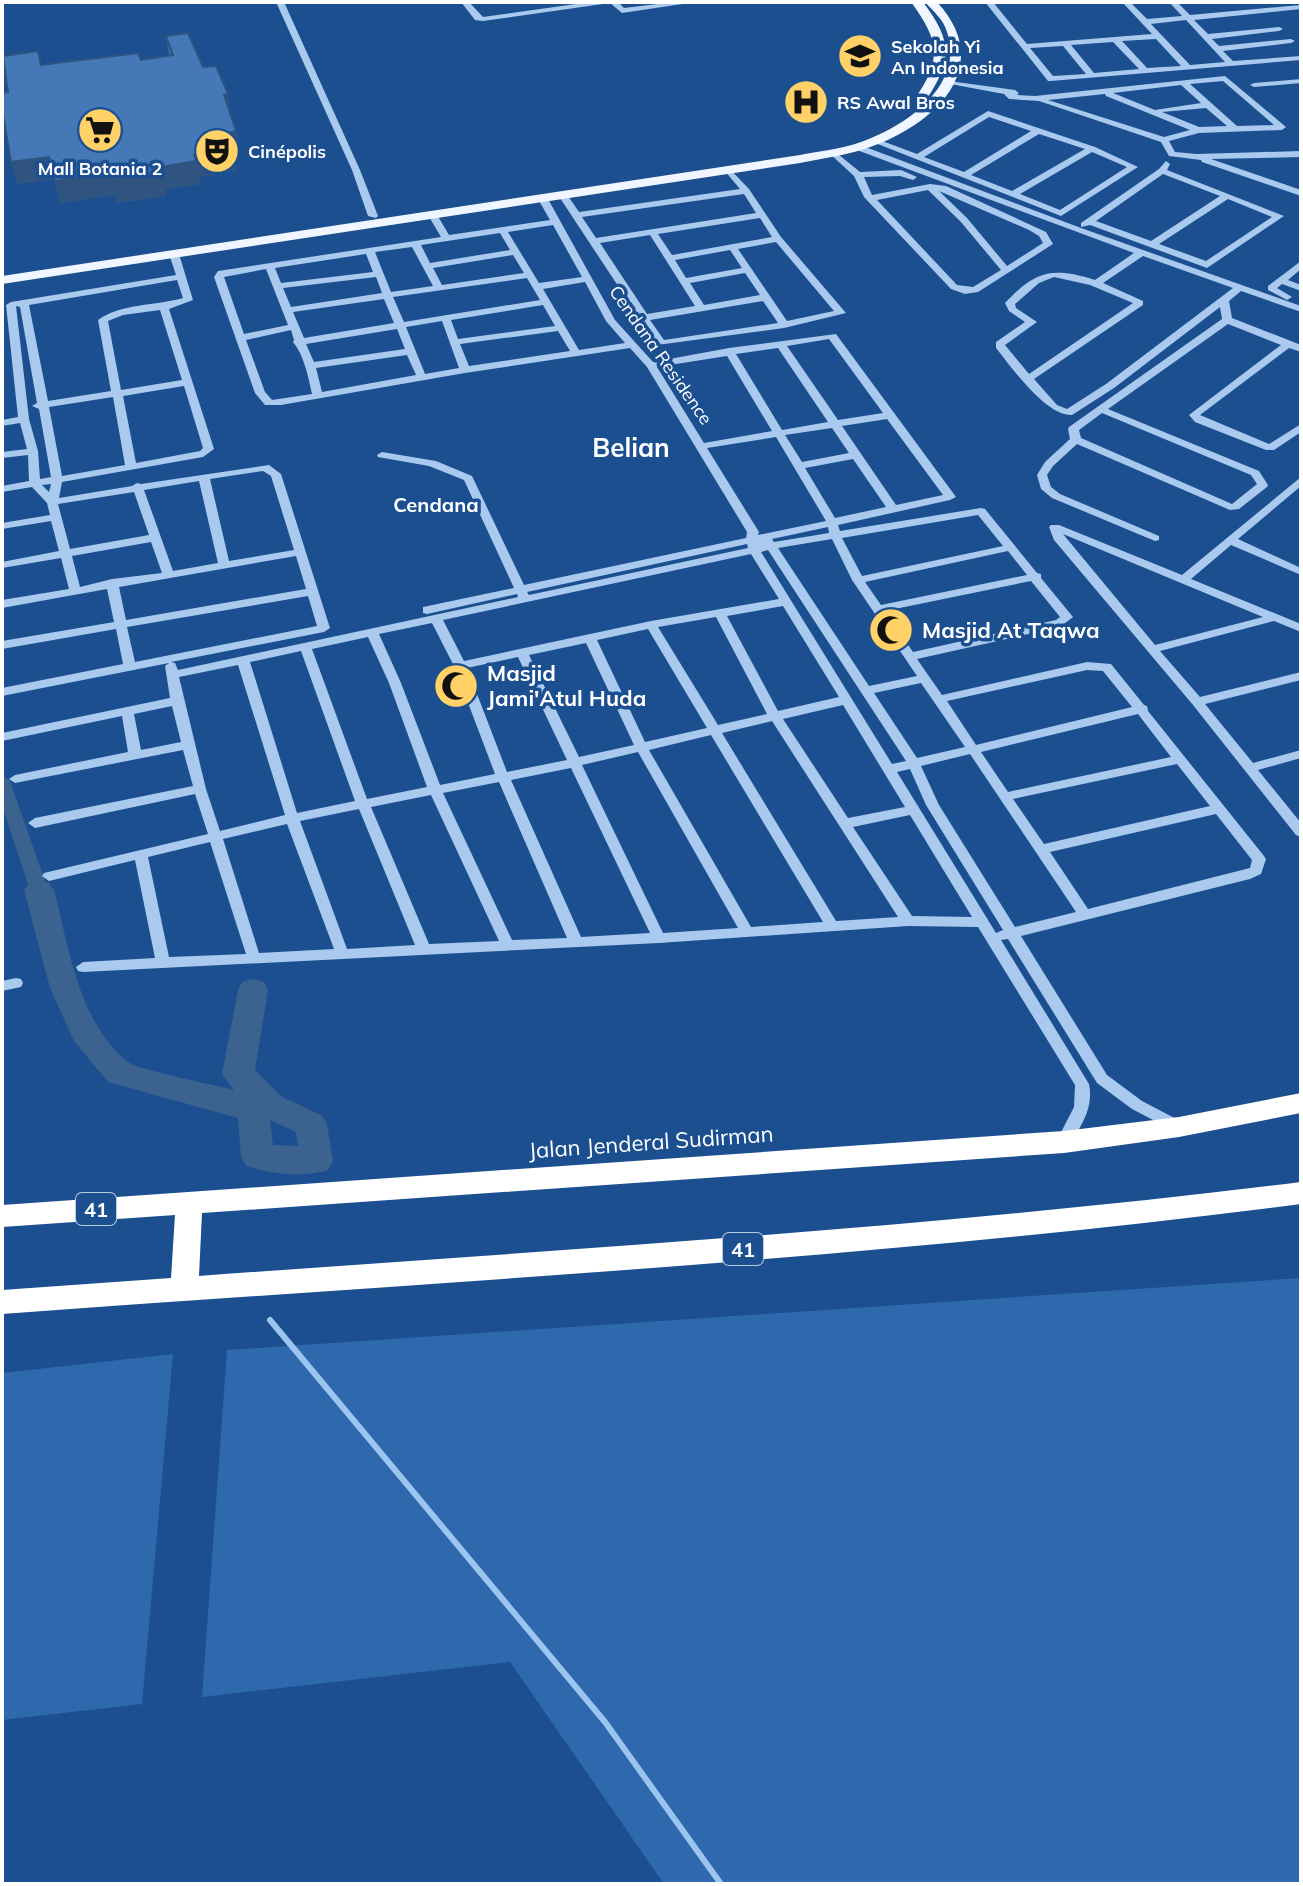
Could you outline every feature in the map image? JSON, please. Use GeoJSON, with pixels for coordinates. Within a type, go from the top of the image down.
{"type":"FeatureCollection","features":[{"type":"Feature","properties":{"kind":"highway","name":"Jalan Jenderal Sudirman"},"geometry":{"type":"LineString","coordinates":[[2,1216],[1064,1142],[1179,1127],[1301,1103]]}},
{"type":"Feature","properties":{"kind":"highway","name":"41"},"geometry":{"type":"LineString","coordinates":[[2,1302],[913,1236],[1121,1216],[1301,1193]]}},
{"type":"Feature","properties":{"kind":"highway"},"geometry":{"type":"LineString","coordinates":[[184,1290],[189,1202]]}},
{"type":"Feature","properties":{"kind":"main road"},"geometry":{"type":"LineString","coordinates":[[2,270],[373,216],[728,170],[857,147],[919,116],[949,83],[957,63],[953,29],[934,11],[917,2]]}},
{"type":"Feature","properties":{"kind":"main road"},"geometry":{"type":"LineString","coordinates":[[2,280],[543,199],[606,185],[812,150],[872,132],[917,103],[936,79],[941,47],[934,11]]}},
{"type":"Feature","properties":{"kind":"street"},"geometry":{"type":"LineString","coordinates":[[280,2],[356,170],[373,216]]}},
{"type":"Feature","properties":{"kind":"street"},"geometry":{"type":"LineString","coordinates":[[465,2],[483,19],[607,2]]}},
{"type":"Feature","properties":{"kind":"street"},"geometry":{"type":"LineString","coordinates":[[472,11],[543,2]]}},
{"type":"Feature","properties":{"kind":"street"},"geometry":{"type":"LineString","coordinates":[[614,2],[622,11],[692,2]]}},
{"type":"Feature","properties":{"kind":"street"},"geometry":{"type":"LineString","coordinates":[[989,2],[1051,79],[1301,58]]}},
{"type":"Feature","properties":{"kind":"street"},"geometry":{"type":"LineString","coordinates":[[1126,2],[1188,68]]}},
{"type":"Feature","properties":{"kind":"street"},"geometry":{"type":"LineString","coordinates":[[1173,2],[1232,65]]}},
{"type":"Feature","properties":{"kind":"street"},"geometry":{"type":"LineString","coordinates":[[1251,2],[1301,52]]}},
{"type":"Feature","properties":{"kind":"street"},"geometry":{"type":"LineString","coordinates":[[1143,22],[1298,6]]}},
{"type":"Feature","properties":{"kind":"street"},"geometry":{"type":"LineString","coordinates":[[1204,37],[1279,29]]}},
{"type":"Feature","properties":{"kind":"street"},"geometry":{"type":"LineString","coordinates":[[1026,46],[1159,36]]}},
{"type":"Feature","properties":{"kind":"street"},"geometry":{"type":"LineString","coordinates":[[1115,39],[1146,72]]}},
{"type":"Feature","properties":{"kind":"street"},"geometry":{"type":"LineString","coordinates":[[1216,49],[1291,41]]}},
{"type":"Feature","properties":{"kind":"street"},"geometry":{"type":"LineString","coordinates":[[1065,43],[1092,76]]}},
{"type":"Feature","properties":{"kind":"street"},"geometry":{"type":"LineString","coordinates":[[949,83],[1035,99],[1227,79],[1282,127],[1198,130],[1164,140],[1035,99]]}},
{"type":"Feature","properties":{"kind":"street"},"geometry":{"type":"LineString","coordinates":[[1254,85],[1301,81]]}},
{"type":"Feature","properties":{"kind":"street"},"geometry":{"type":"LineString","coordinates":[[1183,83],[1234,128]]}},
{"type":"Feature","properties":{"kind":"street"},"geometry":{"type":"LineString","coordinates":[[1103,92],[1198,130]]}},
{"type":"Feature","properties":{"kind":"street"},"geometry":{"type":"LineString","coordinates":[[1155,111],[1207,105]]}},
{"type":"Feature","properties":{"kind":"street"},"geometry":{"type":"LineString","coordinates":[[874,141],[917,158],[964,176],[1012,195],[1065,213],[1134,167],[1039,130],[985,114],[917,158]]}},
{"type":"Feature","properties":{"kind":"street"},"geometry":{"type":"LineString","coordinates":[[964,176],[1039,130]]}},
{"type":"Feature","properties":{"kind":"street"},"geometry":{"type":"LineString","coordinates":[[1164,140],[1172,154]]}},
{"type":"Feature","properties":{"kind":"street"},"geometry":{"type":"LineString","coordinates":[[857,147],[1238,289],[1299,305]]}},
{"type":"Feature","properties":{"kind":"street"},"geometry":{"type":"LineString","coordinates":[[1012,195],[1092,149]]}},
{"type":"Feature","properties":{"kind":"street"},"geometry":{"type":"LineString","coordinates":[[833,153],[858,175],[863,188],[872,198],[959,290],[975,290],[1032,257],[1048,241],[1043,234],[946,189],[930,187],[872,198]]}},
{"type":"Feature","properties":{"kind":"street"},"geometry":{"type":"LineString","coordinates":[[1172,154],[1197,157],[1301,154]]}},
{"type":"Feature","properties":{"kind":"street"},"geometry":{"type":"LineString","coordinates":[[1078,230],[1162,171],[1172,154]]}},
{"type":"Feature","properties":{"kind":"street"},"geometry":{"type":"LineString","coordinates":[[1197,157],[1301,193]]}},
{"type":"Feature","properties":{"kind":"street"},"geometry":{"type":"LineString","coordinates":[[563,195],[657,340],[663,343],[784,325],[842,311],[778,239],[728,170]]}},
{"type":"Feature","properties":{"kind":"street"},"geometry":{"type":"LineString","coordinates":[[1090,222],[1210,265],[1279,216],[1162,171]]}},
{"type":"Feature","properties":{"kind":"street"},"geometry":{"type":"LineString","coordinates":[[858,175],[901,173],[930,187],[964,220],[1006,270]]}},
{"type":"Feature","properties":{"kind":"street"},"geometry":{"type":"LineString","coordinates":[[1269,181],[1301,180]]}},
{"type":"Feature","properties":{"kind":"street"},"geometry":{"type":"LineString","coordinates":[[575,215],[746,191]]}},
{"type":"Feature","properties":{"kind":"street"},"geometry":{"type":"LineString","coordinates":[[1146,243],[1216,192]]}},
{"type":"Feature","properties":{"kind":"street"},"geometry":{"type":"LineString","coordinates":[[1146,243],[1227,196]]}},
{"type":"Feature","properties":{"kind":"street","name":"Cendana Residence"},"geometry":{"type":"LineString","coordinates":[[543,199],[611,321],[651,365],[759,541]]}},
{"type":"Feature","properties":{"kind":"street"},"geometry":{"type":"LineString","coordinates":[[433,215],[446,238]]}},
{"type":"Feature","properties":{"kind":"street"},"geometry":{"type":"LineString","coordinates":[[595,241],[763,215]]}},
{"type":"Feature","properties":{"kind":"street"},"geometry":{"type":"LineString","coordinates":[[556,222],[226,271],[219,277],[221,286],[260,393],[267,402],[274,403],[631,345]]}},
{"type":"Feature","properties":{"kind":"street"},"geometry":{"type":"LineString","coordinates":[[502,229],[543,302],[577,354]]}},
{"type":"Feature","properties":{"kind":"street"},"geometry":{"type":"LineString","coordinates":[[652,232],[672,258],[702,309]]}},
{"type":"Feature","properties":{"kind":"street"},"geometry":{"type":"LineString","coordinates":[[672,258],[778,239]]}},
{"type":"Feature","properties":{"kind":"street"},"geometry":{"type":"LineString","coordinates":[[415,243],[439,289]]}},
{"type":"Feature","properties":{"kind":"street"},"geometry":{"type":"LineString","coordinates":[[733,248],[784,325]]}},
{"type":"Feature","properties":{"kind":"street"},"geometry":{"type":"LineString","coordinates":[[369,250],[422,378]]}},
{"type":"Feature","properties":{"kind":"street"},"geometry":{"type":"LineString","coordinates":[[428,266],[515,252]]}},
{"type":"Feature","properties":{"kind":"street"},"geometry":{"type":"LineString","coordinates":[[1096,284],[1141,253]]}},
{"type":"Feature","properties":{"kind":"street"},"geometry":{"type":"LineString","coordinates":[[131,467],[114,394],[103,320],[121,312],[164,307],[188,300],[174,254]]}},
{"type":"Feature","properties":{"kind":"street"},"geometry":{"type":"LineString","coordinates":[[1299,305],[1272,291],[1273,286],[1301,264]]}},
{"type":"Feature","properties":{"kind":"street"},"geometry":{"type":"LineString","coordinates":[[269,265],[310,366],[318,397]]}},
{"type":"Feature","properties":{"kind":"street"},"geometry":{"type":"LineString","coordinates":[[92,266],[98,291]]}},
{"type":"Feature","properties":{"kind":"street"},"geometry":{"type":"LineString","coordinates":[[684,281],[748,270]]}},
{"type":"Feature","properties":{"kind":"street"},"geometry":{"type":"LineString","coordinates":[[276,286],[379,274]]}},
{"type":"Feature","properties":{"kind":"street"},"geometry":{"type":"LineString","coordinates":[[1028,379],[1140,303],[1096,284],[1053,274],[1044,276],[1010,303],[1012,309],[1032,322],[1000,344],[1028,379],[1053,407],[1064,413],[1072,412],[1238,289]]}},
{"type":"Feature","properties":{"kind":"street"},"geometry":{"type":"LineString","coordinates":[[287,310],[528,275]]}},
{"type":"Feature","properties":{"kind":"street"},"geometry":{"type":"LineString","coordinates":[[52,502],[35,484],[33,451],[6,306],[181,277]]}},
{"type":"Feature","properties":{"kind":"street"},"geometry":{"type":"LineString","coordinates":[[535,287],[587,279]]}},
{"type":"Feature","properties":{"kind":"street"},"geometry":{"type":"LineString","coordinates":[[1280,280],[1301,288]]}},
{"type":"Feature","properties":{"kind":"street"},"geometry":{"type":"LineString","coordinates":[[643,318],[767,297]]}},
{"type":"Feature","properties":{"kind":"street"},"geometry":{"type":"LineString","coordinates":[[1224,300],[1227,320]]}},
{"type":"Feature","properties":{"kind":"street"},"geometry":{"type":"LineString","coordinates":[[298,342],[543,302]]}},
{"type":"Feature","properties":{"kind":"street"},"geometry":{"type":"LineString","coordinates":[[24,303],[57,480],[52,502],[75,591]]}},
{"type":"Feature","properties":{"kind":"street"},"geometry":{"type":"LineString","coordinates":[[2,489],[208,451],[209,443],[164,307]]}},
{"type":"Feature","properties":{"kind":"street"},"geometry":{"type":"LineString","coordinates":[[445,317],[465,370]]}},
{"type":"Feature","properties":{"kind":"street"},"geometry":{"type":"LineString","coordinates":[[1227,320],[1301,349]]}},
{"type":"Feature","properties":{"kind":"street"},"geometry":{"type":"LineString","coordinates":[[1076,440],[1073,429],[1227,320]]}},
{"type":"Feature","properties":{"kind":"street"},"geometry":{"type":"LineString","coordinates":[[241,338],[293,327]]}},
{"type":"Feature","properties":{"kind":"street"},"geometry":{"type":"LineString","coordinates":[[456,342],[561,328]]}},
{"type":"Feature","properties":{"kind":"street"},"geometry":{"type":"LineString","coordinates":[[651,365],[834,337],[950,497],[893,509],[833,528]]}},
{"type":"Feature","properties":{"kind":"street"},"geometry":{"type":"LineString","coordinates":[[780,344],[893,509]]}},
{"type":"Feature","properties":{"kind":"street"},"geometry":{"type":"LineString","coordinates":[[1288,344],[1194,415],[1199,420],[1270,448],[1301,427]]}},
{"type":"Feature","properties":{"kind":"street"},"geometry":{"type":"LineString","coordinates":[[310,366],[411,351]]}},
{"type":"Feature","properties":{"kind":"street"},"geometry":{"type":"LineString","coordinates":[[729,351],[800,466],[858,580],[1085,915]]}},
{"type":"Feature","properties":{"kind":"street"},"geometry":{"type":"LineString","coordinates":[[2,362],[33,357]]}},
{"type":"Feature","properties":{"kind":"street"},"geometry":{"type":"LineString","coordinates":[[2,423],[45,405],[189,382]]}},
{"type":"Feature","properties":{"kind":"street"},"geometry":{"type":"LineString","coordinates":[[1076,440],[1230,507],[1235,507],[1263,485],[1255,473],[1100,409]]}},
{"type":"Feature","properties":{"kind":"street"},"geometry":{"type":"LineString","coordinates":[[702,446],[890,415]]}},
{"type":"Feature","properties":{"kind":"street"},"geometry":{"type":"LineString","coordinates":[[1076,440],[1049,464],[1042,475],[1046,489],[1155,538]]}},
{"type":"Feature","properties":{"kind":"street"},"geometry":{"type":"LineString","coordinates":[[2,455],[33,451]]}},
{"type":"Feature","properties":{"kind":"street"},"geometry":{"type":"LineString","coordinates":[[382,455],[432,463],[468,478],[522,594]]}},
{"type":"Feature","properties":{"kind":"street"},"geometry":{"type":"LineString","coordinates":[[800,466],[857,455]]}},
{"type":"Feature","properties":{"kind":"street"},"geometry":{"type":"LineString","coordinates":[[2,692],[324,628],[274,471],[265,467],[52,502]]}},
{"type":"Feature","properties":{"kind":"street"},"geometry":{"type":"LineString","coordinates":[[204,477],[224,566]]}},
{"type":"Feature","properties":{"kind":"street"},"geometry":{"type":"LineString","coordinates":[[1185,578],[1301,480]]}},
{"type":"Feature","properties":{"kind":"street"},"geometry":{"type":"LineString","coordinates":[[137,486],[168,574]]}},
{"type":"Feature","properties":{"kind":"street"},"geometry":{"type":"LineString","coordinates":[[421,621],[419,616],[422,612],[522,594],[759,541],[833,528],[981,511],[1037,576],[1067,617],[1066,620],[912,656]]}},
{"type":"Feature","properties":{"kind":"street"},"geometry":{"type":"LineString","coordinates":[[2,526],[55,517]]}},
{"type":"Feature","properties":{"kind":"street"},"geometry":{"type":"LineString","coordinates":[[1301,628],[1055,527],[1058,538],[1197,702],[1301,832]]}},
{"type":"Feature","properties":{"kind":"street"},"geometry":{"type":"LineString","coordinates":[[2,565],[153,538]]}},
{"type":"Feature","properties":{"kind":"street"},"geometry":{"type":"LineString","coordinates":[[1230,540],[1301,572]]}},
{"type":"Feature","properties":{"kind":"street"},"geometry":{"type":"LineString","coordinates":[[759,541],[785,602],[891,769],[1082,1084],[1085,1095],[1081,1114],[1064,1142]]}},
{"type":"Feature","properties":{"kind":"street"},"geometry":{"type":"LineString","coordinates":[[759,541],[913,762],[933,805],[1102,1079],[1137,1105],[1179,1127]]}},
{"type":"Feature","properties":{"kind":"street"},"geometry":{"type":"LineString","coordinates":[[858,580],[1012,547]]}},
{"type":"Feature","properties":{"kind":"street"},"geometry":{"type":"LineString","coordinates":[[2,604],[300,552]]}},
{"type":"Feature","properties":{"kind":"street"},"geometry":{"type":"LineString","coordinates":[[878,609],[1037,576]]}},
{"type":"Feature","properties":{"kind":"street"},"geometry":{"type":"LineString","coordinates":[[112,583],[130,667]]}},
{"type":"Feature","properties":{"kind":"street"},"geometry":{"type":"LineString","coordinates":[[2,645],[311,592]]}},
{"type":"Feature","properties":{"kind":"street"},"geometry":{"type":"LineString","coordinates":[[172,675],[436,618],[522,594]]}},
{"type":"Feature","properties":{"kind":"street"},"geometry":{"type":"LineString","coordinates":[[460,666],[523,655],[651,625],[785,602]]}},
{"type":"Feature","properties":{"kind":"street"},"geometry":{"type":"LineString","coordinates":[[720,614],[774,715],[908,921]]}},
{"type":"Feature","properties":{"kind":"street"},"geometry":{"type":"LineString","coordinates":[[1153,649],[1277,617]]}},
{"type":"Feature","properties":{"kind":"street"},"geometry":{"type":"LineString","coordinates":[[436,618],[460,666],[503,777],[576,942]]}},
{"type":"Feature","properties":{"kind":"street"},"geometry":{"type":"LineString","coordinates":[[651,625],[833,927]]}},
{"type":"Feature","properties":{"kind":"street"},"geometry":{"type":"LineString","coordinates":[[372,632],[395,683],[435,790],[507,944]]}},
{"type":"Feature","properties":{"kind":"street"},"geometry":{"type":"LineString","coordinates":[[590,639],[642,748],[747,931]]}},
{"type":"Feature","properties":{"kind":"street"},"geometry":{"type":"LineString","coordinates":[[305,645],[363,804],[424,949]]}},
{"type":"Feature","properties":{"kind":"street"},"geometry":{"type":"LineString","coordinates":[[523,655],[659,938]]}},
{"type":"Feature","properties":{"kind":"street"},"geometry":{"type":"LineString","coordinates":[[170,659],[177,701],[200,789],[254,958]]}},
{"type":"Feature","properties":{"kind":"street"},"geometry":{"type":"LineString","coordinates":[[243,660],[292,818],[342,953]]}},
{"type":"Feature","properties":{"kind":"street"},"geometry":{"type":"LineString","coordinates":[[940,699],[1095,665],[1111,670],[1259,859],[1256,871],[992,937]]}},
{"type":"Feature","properties":{"kind":"street"},"geometry":{"type":"LineString","coordinates":[[1197,702],[1301,676]]}},
{"type":"Feature","properties":{"kind":"street"},"geometry":{"type":"LineString","coordinates":[[866,691],[926,678]]}},
{"type":"Feature","properties":{"kind":"street"},"geometry":{"type":"LineString","coordinates":[[49,876],[141,856],[215,835],[573,763],[845,700]]}},
{"type":"Feature","properties":{"kind":"street"},"geometry":{"type":"LineString","coordinates":[[2,737],[177,701]]}},
{"type":"Feature","properties":{"kind":"street"},"geometry":{"type":"LineString","coordinates":[[891,769],[1143,709]]}},
{"type":"Feature","properties":{"kind":"street"},"geometry":{"type":"LineString","coordinates":[[127,710],[135,754]]}},
{"type":"Feature","properties":{"kind":"street"},"geometry":{"type":"LineString","coordinates":[[15,779],[188,745]]}},
{"type":"Feature","properties":{"kind":"street"},"geometry":{"type":"LineString","coordinates":[[1249,768],[1301,754]]}},
{"type":"Feature","properties":{"kind":"street"},"geometry":{"type":"LineString","coordinates":[[1004,797],[1181,759]]}},
{"type":"Feature","properties":{"kind":"street"},"geometry":{"type":"LineString","coordinates":[[35,823],[200,789]]}},
{"type":"Feature","properties":{"kind":"street"},"geometry":{"type":"LineString","coordinates":[[1040,850],[1218,809]]}},
{"type":"Feature","properties":{"kind":"street"},"geometry":{"type":"LineString","coordinates":[[843,824],[914,810]]}},
{"type":"Feature","properties":{"kind":"street"},"geometry":{"type":"LineString","coordinates":[[141,856],[163,963]]}},
{"type":"Feature","properties":{"kind":"street"},"geometry":{"type":"LineString","coordinates":[[83,967],[659,938],[908,921],[983,922]]}},
{"type":"Feature","properties":{"kind":"street"},"geometry":{"type":"LineString","coordinates":[[1082,1084],[1102,1079]]}},
{"type":"Feature","properties":{"kind":"shaded area"},"geometry":{"type":"Polygon","coordinates":[[[1301,1278],[1301,1884],[664,1884],[510,1662],[202,1697],[227,1350],[1301,1278]]]}},
{"type":"Feature","properties":{"kind":"shaded area"},"geometry":{"type":"Polygon","coordinates":[[[173,1354],[142,1704],[2,1720],[2,1373],[173,1354]]]}},
{"type":"Feature","properties":{"kind":"building","name":"Mall Botania 2"},"geometry":{"type":"Polygon","coordinates":[[[188,33],[203,67],[216,66],[228,94],[224,95],[236,131],[229,133],[233,148],[194,155],[196,161],[161,167],[162,173],[112,180],[111,173],[55,181],[49,157],[11,162],[2,108],[2,93],[8,92],[3,56],[38,51],[41,65],[138,53],[141,60],[173,55],[166,36],[188,33]]]}},
{"type":"Feature","properties":{"kind":"waterway"},"geometry":{"type":"LineString","coordinates":[[2,781],[39,890]]}},
{"type":"Feature","properties":{"kind":"waterway"},"geometry":{"type":"LineString","coordinates":[[39,890],[65,988],[85,1033],[119,1073],[239,1104],[253,1111],[258,1157],[316,1161],[311,1125],[271,1106],[238,1074],[253,990]]}},
{"type":"Feature","properties":{"kind":"waterway"},"geometry":{"type":"LineString","coordinates":[[270,1320],[605,1722],[721,1884]]}},
{"type":"Feature","properties":{"kind":"place","name":"Sekolah Yi An Indonesia"},"geometry":{"type":"Point","coordinates":[860,56]}},
{"type":"Feature","properties":{"kind":"place","name":"RS Awal Bros"},"geometry":{"type":"Point","coordinates":[806,102]}},
{"type":"Feature","properties":{"kind":"place","name":"Mall Botania 2"},"geometry":{"type":"Point","coordinates":[100,130]}},
{"type":"Feature","properties":{"kind":"place","name":"Cinépolis"},"geometry":{"type":"Point","coordinates":[217,151]}},
{"type":"Feature","properties":{"kind":"place","name":"Masjid At Taqwa"},"geometry":{"type":"Point","coordinates":[891,630]}},
{"type":"Feature","properties":{"kind":"place","name":"Masjid Jami'Atul Huda"},"geometry":{"type":"Point","coordinates":[456,686]}},
{"type":"Feature","properties":{"kind":"district","name":"Belian"},"geometry":{"type":"Point","coordinates":[631,447]}},
{"type":"Feature","properties":{"kind":"district","name":"Cendana"},"geometry":{"type":"Point","coordinates":[436,504]}}]}
